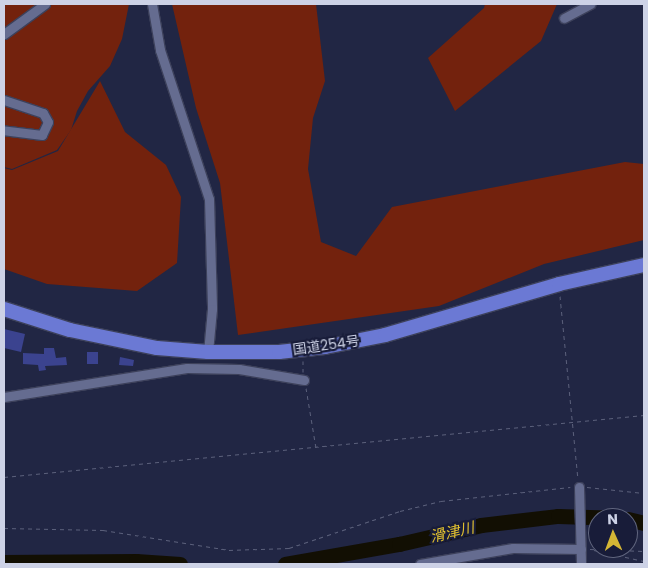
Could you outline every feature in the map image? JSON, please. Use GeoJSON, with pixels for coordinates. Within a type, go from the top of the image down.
{"type":"FeatureCollection","features":[{"type":"Feature","properties":{"kind":"highway","name":"国道254号"},"geometry":{"type":"LineString","coordinates":[[4,309],[105,339],[208,352],[302,350],[394,333],[559,284],[644,265]]}},
{"type":"Feature","properties":{"kind":"street"},"geometry":{"type":"LineString","coordinates":[[4,34],[45,4]]}},
{"type":"Feature","properties":{"kind":"street"},"geometry":{"type":"LineString","coordinates":[[152,4],[160,50],[209,200],[212,300],[208,352]]}},
{"type":"Feature","properties":{"kind":"street"},"geometry":{"type":"LineString","coordinates":[[564,18],[590,4]]}},
{"type":"Feature","properties":{"kind":"street"},"geometry":{"type":"LineString","coordinates":[[4,100],[43,113],[48,122],[42,135],[4,130]]}},
{"type":"Feature","properties":{"kind":"street"},"geometry":{"type":"LineString","coordinates":[[4,397],[187,368],[239,369],[304,380]]}},
{"type":"Feature","properties":{"kind":"street"},"geometry":{"type":"LineString","coordinates":[[579,488],[581,564]]}},
{"type":"Feature","properties":{"kind":"street"},"geometry":{"type":"LineString","coordinates":[[420,564],[513,548],[581,547]]}},
{"type":"Feature","properties":{"kind":"path"},"geometry":{"type":"LineString","coordinates":[[559,284],[579,488]]}},
{"type":"Feature","properties":{"kind":"path"},"geometry":{"type":"LineString","coordinates":[[302,350],[304,380],[316,449]]}},
{"type":"Feature","properties":{"kind":"path"},"geometry":{"type":"LineString","coordinates":[[4,477],[316,449],[644,415]]}},
{"type":"Feature","properties":{"kind":"path"},"geometry":{"type":"LineString","coordinates":[[4,528],[103,530],[228,550],[289,548],[400,511],[441,501],[488,494],[579,488],[644,493]]}},
{"type":"Feature","properties":{"kind":"path"},"geometry":{"type":"LineString","coordinates":[[581,547],[588,549]]}},
{"type":"Feature","properties":{"kind":"path"},"geometry":{"type":"LineString","coordinates":[[630,558],[644,561]]}},
{"type":"Feature","properties":{"kind":"shaded area"},"geometry":{"type":"Polygon","coordinates":[[[4,4],[129,4],[122,39],[110,66],[88,91],[77,111],[71,130],[57,150],[12,169],[4,167],[4,4]]]}},
{"type":"Feature","properties":{"kind":"shaded area"},"geometry":{"type":"Polygon","coordinates":[[[172,4],[316,4],[325,81],[313,118],[308,169],[321,242],[356,256],[392,207],[625,162],[644,164],[644,240],[544,264],[439,306],[238,335],[220,183],[196,108],[172,4]]]}},
{"type":"Feature","properties":{"kind":"shaded area"},"geometry":{"type":"Polygon","coordinates":[[[485,4],[557,4],[541,41],[455,111],[428,58],[484,8],[485,4]]]}},
{"type":"Feature","properties":{"kind":"shaded area"},"geometry":{"type":"Polygon","coordinates":[[[100,81],[125,132],[166,165],[181,197],[177,263],[137,291],[47,284],[4,269],[4,168],[12,170],[58,151],[100,81]]]}},
{"type":"Feature","properties":{"kind":"building"},"geometry":{"type":"Polygon","coordinates":[[[4,329],[25,334],[21,352],[4,348],[4,329]]]}},
{"type":"Feature","properties":{"kind":"building"},"geometry":{"type":"Polygon","coordinates":[[[44,348],[54,348],[56,358],[66,357],[67,365],[45,366],[46,370],[39,371],[38,365],[23,364],[23,353],[44,354],[44,348]]]}},
{"type":"Feature","properties":{"kind":"building"},"geometry":{"type":"Polygon","coordinates":[[[87,352],[98,352],[98,364],[87,364],[87,352]]]}},
{"type":"Feature","properties":{"kind":"building"},"geometry":{"type":"Polygon","coordinates":[[[120,357],[134,360],[133,366],[119,365],[120,357]]]}},
{"type":"Feature","properties":{"kind":"waterway","name":"滑津川"},"geometry":{"type":"LineString","coordinates":[[285,564],[399,544],[481,525],[558,516],[588,517]]}},
{"type":"Feature","properties":{"kind":"waterway","name":"滑津川"},"geometry":{"type":"LineString","coordinates":[[638,522],[644,523]]}},
{"type":"Feature","properties":{"kind":"waterway","name":"滑津川"},"geometry":{"type":"LineString","coordinates":[[4,562],[136,561],[180,564]]}}]}
